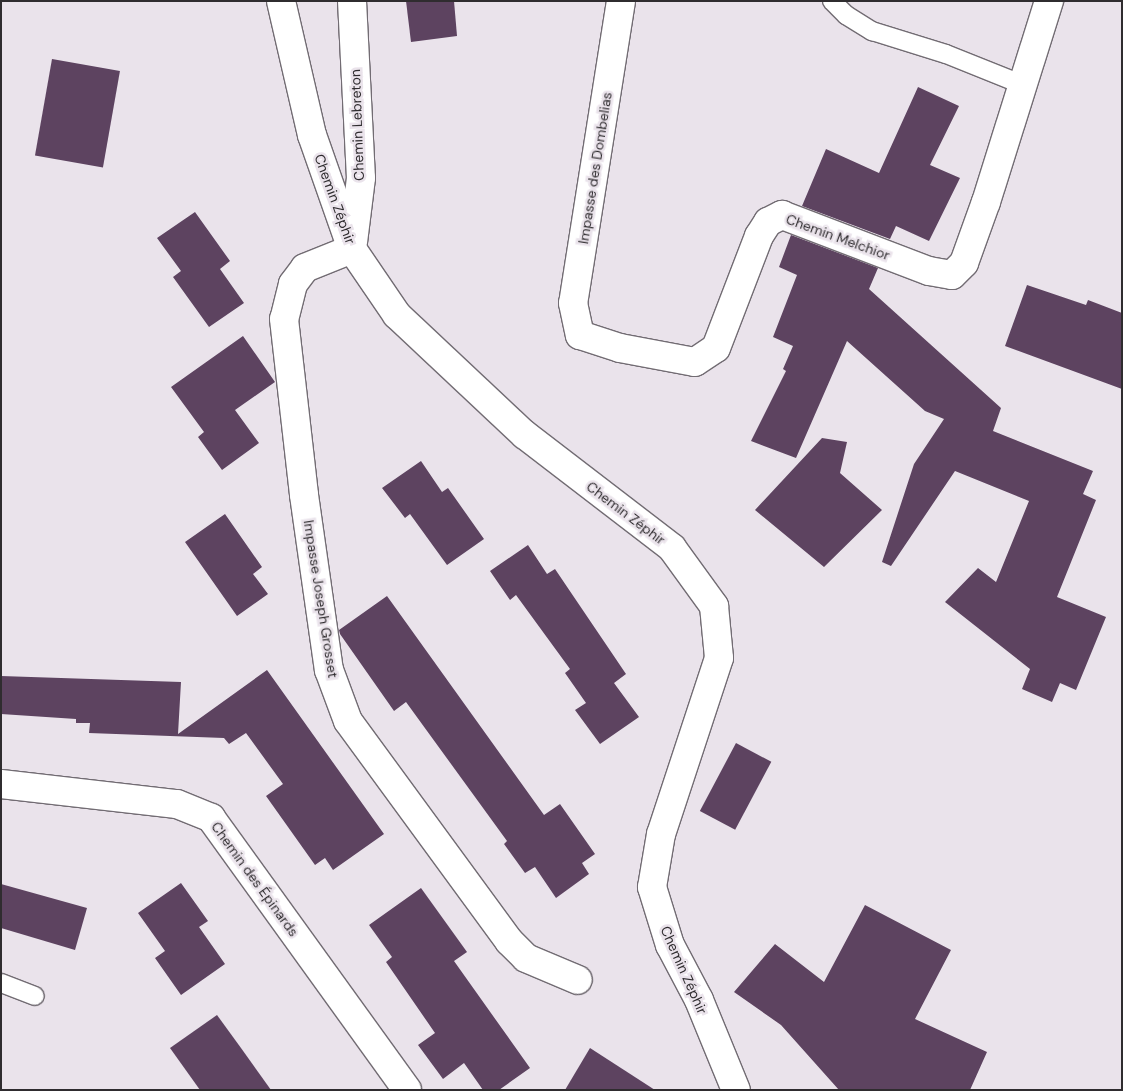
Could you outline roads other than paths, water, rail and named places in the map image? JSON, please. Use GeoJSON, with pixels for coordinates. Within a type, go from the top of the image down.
{"type":"FeatureCollection","features":[{"type":"Feature","properties":{"kind":"street","name":"Chemin Zéphir"},"geometry":{"type":"LineString","coordinates":[[282,1],[312,135],[352,249],[397,315],[525,436],[672,548],[714,606],[719,658],[661,834],[652,887],[670,945],[699,1000],[736,1090]]}},
{"type":"Feature","properties":{"kind":"street","name":"Chemin Lebreton"},"geometry":{"type":"LineString","coordinates":[[352,1],[361,178],[352,249]]}},
{"type":"Feature","properties":{"kind":"street","name":"Impasse des Dombelias"},"geometry":{"type":"LineString","coordinates":[[580,335],[573,303],[621,1]]}},
{"type":"Feature","properties":{"kind":"street","name":"Chemin Melchior"},"geometry":{"type":"LineString","coordinates":[[580,335],[620,348],[696,362],[716,348],[758,236],[768,222],[782,215],[929,271],[952,275],[964,263],[1049,1]]}},
{"type":"Feature","properties":{"kind":"street","name":"Impasse Joseph Grosset"},"geometry":{"type":"LineString","coordinates":[[352,249],[305,268],[293,284],[284,318],[304,495],[329,670],[348,721],[509,941],[526,958],[578,980]]}},
{"type":"Feature","properties":{"kind":"street","name":"Chemin des Épinards"},"geometry":{"type":"LineString","coordinates":[[1,784],[178,804],[211,818],[407,1090]]}},
{"type":"Feature","properties":{"kind":"lane"},"geometry":{"type":"LineString","coordinates":[[832,1],[846,15],[872,30],[946,54],[1023,85]]}},
{"type":"Feature","properties":{"kind":"lane"},"geometry":{"type":"LineString","coordinates":[[1,983],[35,996]]}}]}
